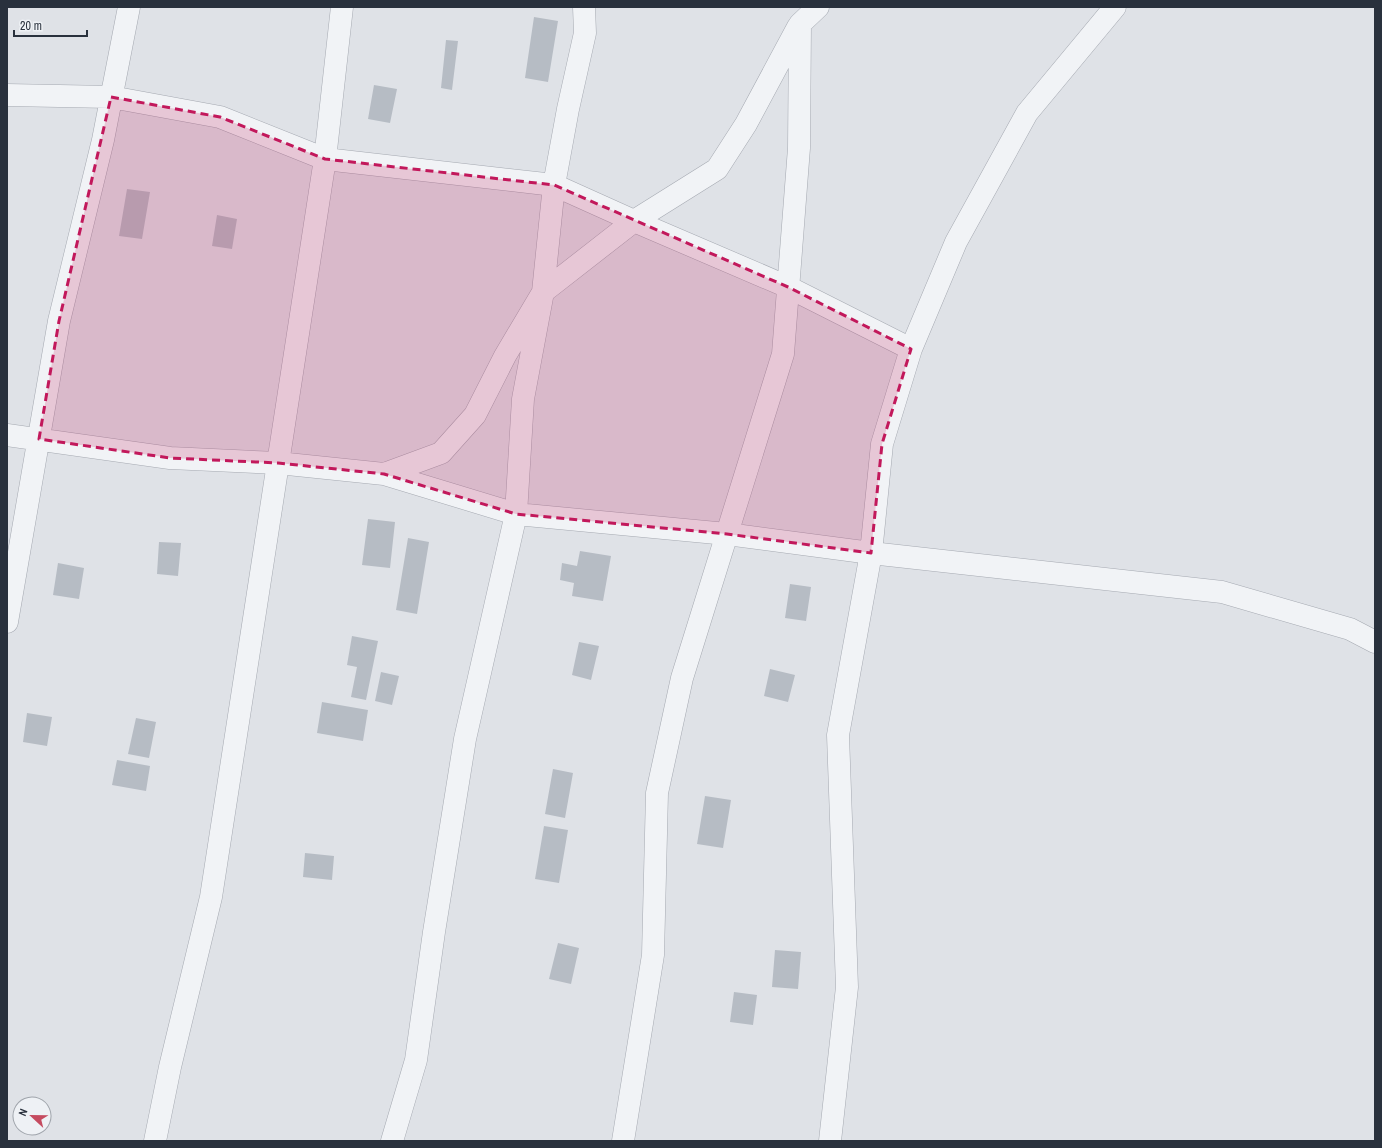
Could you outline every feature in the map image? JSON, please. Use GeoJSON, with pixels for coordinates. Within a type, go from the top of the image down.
{"type":"FeatureCollection","features":[{"type":"Feature","properties":{"kind":"street"},"geometry":{"type":"LineString","coordinates":[[7,622],[59,321],[103,140],[129,7]]}},
{"type":"Feature","properties":{"kind":"street"},"geometry":{"type":"LineString","coordinates":[[155,1141],[170,1067],[211,897],[325,159],[342,7]]}},
{"type":"Feature","properties":{"kind":"street"},"geometry":{"type":"LineString","coordinates":[[392,1141],[416,1060],[434,932],[465,739],[516,514],[523,399],[543,292],[554,185],[568,108],[585,33],[584,7]]}},
{"type":"Feature","properties":{"kind":"street"},"geometry":{"type":"LineString","coordinates":[[384,474],[441,453],[476,415],[505,356],[543,292],[634,221],[717,169],[746,124],[805,16],[818,7]]}},
{"type":"Feature","properties":{"kind":"street"},"geometry":{"type":"LineString","coordinates":[[830,1141],[846,987],[838,735],[871,553],[882,444],[911,350],[956,242],[1028,112],[1115,7]]}},
{"type":"Feature","properties":{"kind":"street"},"geometry":{"type":"LineString","coordinates":[[622,1141],[653,955],[657,793],[682,678],[783,354],[799,148],[805,16]]}},
{"type":"Feature","properties":{"kind":"street"},"geometry":{"type":"LineString","coordinates":[[7,94],[111,97],[220,117],[325,159],[554,185],[788,288],[911,350]]}},
{"type":"Feature","properties":{"kind":"street"},"geometry":{"type":"LineString","coordinates":[[7,435],[170,458],[278,463],[384,474],[516,514],[728,534],[871,553],[1222,592],[1350,629],[1375,642]]}},
{"type":"Feature","properties":{"kind":"highlighted area"},"geometry":{"type":"Polygon","coordinates":[[[111,97],[220,117],[325,159],[554,185],[788,287],[911,349],[882,444],[871,553],[727,534],[516,514],[384,474],[278,463],[170,458],[39,439],[59,321],[111,97]]]}},
{"type":"Feature","properties":{"kind":"building"},"geometry":{"type":"Polygon","coordinates":[[[534,17],[558,21],[548,82],[525,78],[534,17]]]}},
{"type":"Feature","properties":{"kind":"building"},"geometry":{"type":"Polygon","coordinates":[[[446,40],[458,41],[452,90],[441,88],[446,40]]]}},
{"type":"Feature","properties":{"kind":"building"},"geometry":{"type":"Polygon","coordinates":[[[374,85],[397,89],[390,123],[368,119],[374,85]]]}},
{"type":"Feature","properties":{"kind":"building"},"geometry":{"type":"Polygon","coordinates":[[[127,189],[150,192],[142,239],[119,236],[127,189]]]}},
{"type":"Feature","properties":{"kind":"building"},"geometry":{"type":"Polygon","coordinates":[[[217,215],[237,219],[232,249],[212,246],[217,215]]]}},
{"type":"Feature","properties":{"kind":"building"},"geometry":{"type":"Polygon","coordinates":[[[368,519],[395,522],[390,568],[362,565],[368,519]]]}},
{"type":"Feature","properties":{"kind":"building"},"geometry":{"type":"Polygon","coordinates":[[[408,538],[429,542],[417,614],[396,610],[408,538]]]}},
{"type":"Feature","properties":{"kind":"building"},"geometry":{"type":"Polygon","coordinates":[[[159,542],[181,543],[178,576],[157,574],[159,542]]]}},
{"type":"Feature","properties":{"kind":"building"},"geometry":{"type":"Polygon","coordinates":[[[580,551],[611,556],[603,601],[572,596],[574,583],[560,580],[562,563],[577,566],[580,551]]]}},
{"type":"Feature","properties":{"kind":"building"},"geometry":{"type":"Polygon","coordinates":[[[58,563],[84,568],[79,599],[53,595],[58,563]]]}},
{"type":"Feature","properties":{"kind":"building"},"geometry":{"type":"Polygon","coordinates":[[[790,584],[811,587],[806,621],[785,618],[790,584]]]}},
{"type":"Feature","properties":{"kind":"building"},"geometry":{"type":"Polygon","coordinates":[[[352,636],[378,641],[366,700],[351,697],[357,667],[347,665],[352,636]]]}},
{"type":"Feature","properties":{"kind":"building"},"geometry":{"type":"Polygon","coordinates":[[[579,642],[599,646],[591,680],[572,675],[579,642]]]}},
{"type":"Feature","properties":{"kind":"building"},"geometry":{"type":"Polygon","coordinates":[[[770,669],[795,675],[788,702],[764,696],[770,669]]]}},
{"type":"Feature","properties":{"kind":"building"},"geometry":{"type":"Polygon","coordinates":[[[381,672],[399,676],[392,705],[375,701],[381,672]]]}},
{"type":"Feature","properties":{"kind":"building"},"geometry":{"type":"Polygon","coordinates":[[[322,702],[368,710],[363,741],[317,733],[322,702]]]}},
{"type":"Feature","properties":{"kind":"building"},"geometry":{"type":"Polygon","coordinates":[[[27,713],[52,717],[47,746],[23,742],[27,713]]]}},
{"type":"Feature","properties":{"kind":"building"},"geometry":{"type":"Polygon","coordinates":[[[136,718],[156,722],[149,758],[128,754],[136,718]]]}},
{"type":"Feature","properties":{"kind":"building"},"geometry":{"type":"Polygon","coordinates":[[[117,760],[150,766],[146,791],[112,785],[117,760]]]}},
{"type":"Feature","properties":{"kind":"building"},"geometry":{"type":"Polygon","coordinates":[[[553,769],[573,773],[565,818],[545,814],[553,769]]]}},
{"type":"Feature","properties":{"kind":"building"},"geometry":{"type":"Polygon","coordinates":[[[705,796],[731,800],[723,848],[697,844],[705,796]]]}},
{"type":"Feature","properties":{"kind":"building"},"geometry":{"type":"Polygon","coordinates":[[[544,826],[568,830],[559,883],[535,879],[544,826]]]}},
{"type":"Feature","properties":{"kind":"building"},"geometry":{"type":"Polygon","coordinates":[[[305,853],[334,856],[332,880],[303,877],[305,853]]]}},
{"type":"Feature","properties":{"kind":"building"},"geometry":{"type":"Polygon","coordinates":[[[558,943],[579,948],[571,984],[549,979],[558,943]]]}},
{"type":"Feature","properties":{"kind":"building"},"geometry":{"type":"Polygon","coordinates":[[[775,950],[801,952],[798,989],[772,987],[775,950]]]}},
{"type":"Feature","properties":{"kind":"building"},"geometry":{"type":"Polygon","coordinates":[[[734,992],[757,995],[753,1025],[730,1022],[734,992]]]}}]}
